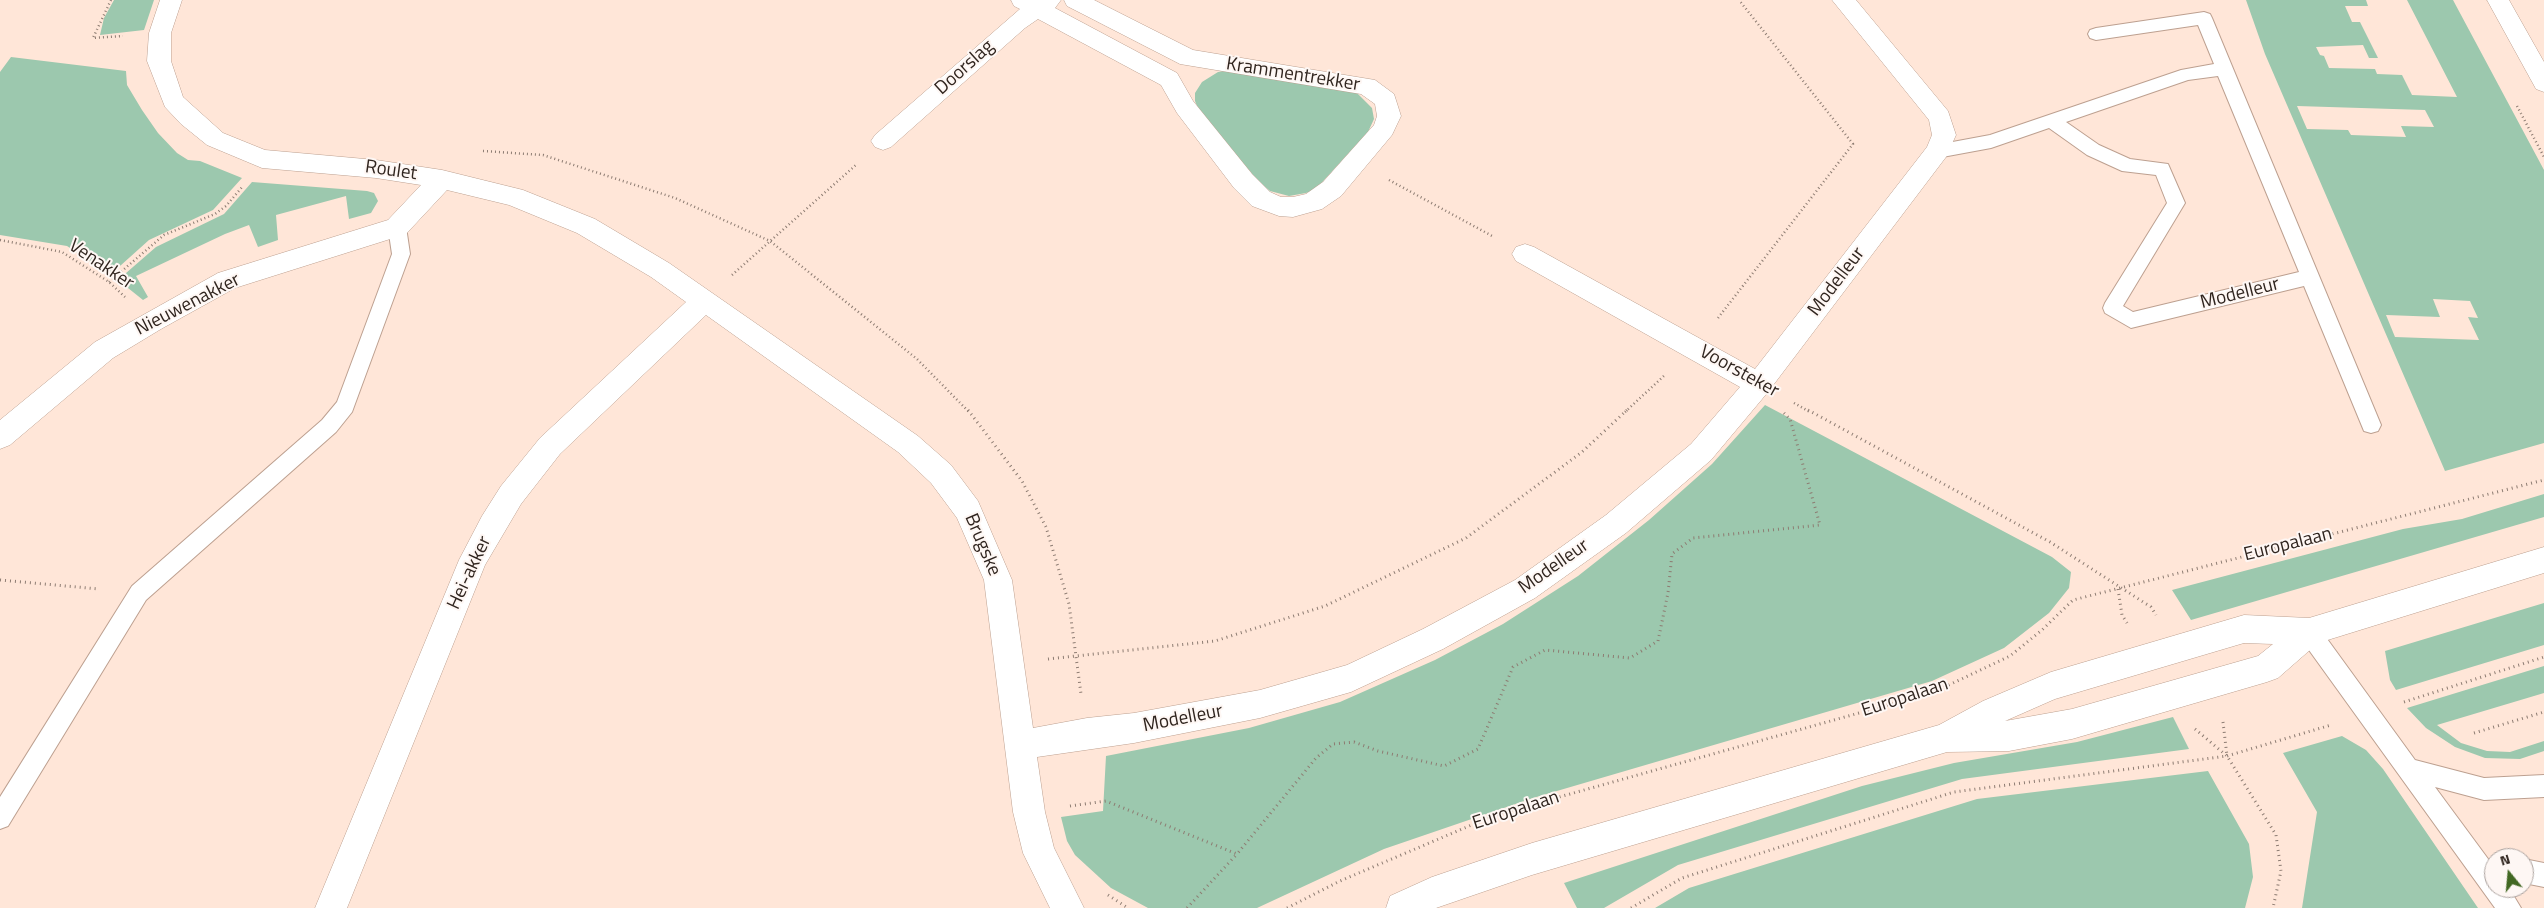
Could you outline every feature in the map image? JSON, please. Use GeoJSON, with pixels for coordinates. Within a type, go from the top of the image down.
{"type":"FeatureCollection","features":[{"type":"Feature","properties":{"kind":"street","name":"Roulet"},"geometry":{"type":"LineString","coordinates":[[171,0],[160,33],[159,61],[173,102],[215,139],[262,158],[376,168],[442,179],[514,197],[586,226],[660,270],[704,301]]}},
{"type":"Feature","properties":{"kind":"street","name":"Krammentrekker"},"geometry":{"type":"LineString","coordinates":[[1076,0],[1188,58],[1367,86],[1386,100],[1389,116],[1384,129],[1332,189],[1313,202],[1293,207],[1279,206],[1260,199],[1243,181],[1185,107],[1169,79]]}},
{"type":"Feature","properties":{"kind":"street","name":"Modelleur"},"geometry":{"type":"LineString","coordinates":[[1020,745],[1087,733],[1134,728],[1260,704],[1351,678],[1433,639],[1525,589],[1616,524],[1701,452],[1759,384],[1937,150],[1944,135],[1940,117],[1843,0]]}},
{"type":"Feature","properties":{"kind":"street"},"geometry":{"type":"LineString","coordinates":[[2498,0],[2544,83]]}},
{"type":"Feature","properties":{"kind":"street"},"geometry":{"type":"LineString","coordinates":[[1037,3],[1169,79],[1188,58]]}},
{"type":"Feature","properties":{"kind":"street","name":"Doorslag"},"geometry":{"type":"LineString","coordinates":[[883,141],[1037,3]]}},
{"type":"Feature","properties":{"kind":"street","name":"Nieuwenakker"},"geometry":{"type":"LineString","coordinates":[[0,437],[104,350],[152,321],[227,280],[397,227],[442,179]]}},
{"type":"Feature","properties":{"kind":"street","name":"Voorsteker"},"geometry":{"type":"LineString","coordinates":[[1525,254],[1759,384]]}},
{"type":"Feature","properties":{"kind":"street","name":"Brugske"},"geometry":{"type":"LineString","coordinates":[[704,301],[908,444],[941,474],[968,510],[998,580],[1029,812],[1039,852],[1068,908]]}},
{"type":"Feature","properties":{"kind":"street","name":"Hei-akker"},"geometry":{"type":"LineString","coordinates":[[331,908],[473,560],[492,525],[511,495],[550,446],[704,301]]}},
{"type":"Feature","properties":{"kind":"street"},"geometry":{"type":"LineString","coordinates":[[1402,908],[1432,894],[1532,859],[1945,738],[1994,710],[2051,686],[2244,630],[2309,632],[2544,560]]}},
{"type":"Feature","properties":{"kind":"street"},"geometry":{"type":"LineString","coordinates":[[1945,738],[2009,736],[2072,724],[2172,696],[2267,668],[2309,632]]}},
{"type":"Feature","properties":{"kind":"lane"},"geometry":{"type":"LineString","coordinates":[[2096,34],[2204,18],[2371,425]]}},
{"type":"Feature","properties":{"kind":"lane"},"geometry":{"type":"LineString","coordinates":[[1937,150],[1990,141],[2187,74],[2224,69]]}},
{"type":"Feature","properties":{"kind":"lane","name":"Modelleur"},"geometry":{"type":"LineString","coordinates":[[2052,121],[2094,150],[2128,166],[2162,169],[2176,204],[2112,308],[2131,320],[2310,277]]}},
{"type":"Feature","properties":{"kind":"lane"},"geometry":{"type":"LineString","coordinates":[[0,818],[139,593],[330,426],[346,406],[401,254],[397,227]]}},
{"type":"Feature","properties":{"kind":"lane"},"geometry":{"type":"LineString","coordinates":[[2309,632],[2484,874]]}},
{"type":"Feature","properties":{"kind":"lane"},"geometry":{"type":"LineString","coordinates":[[2409,769],[2484,789],[2544,786]]}},
{"type":"Feature","properties":{"kind":"lane"},"geometry":{"type":"LineString","coordinates":[[2470,854],[2484,859]]}},
{"type":"Feature","properties":{"kind":"path"},"geometry":{"type":"LineString","coordinates":[[111,0],[93,38],[160,33]]}},
{"type":"Feature","properties":{"kind":"path"},"geometry":{"type":"LineString","coordinates":[[770,241],[917,359],[978,420],[1022,481],[1046,527],[1069,604],[1075,656],[1215,641],[1325,606],[1466,538],[1582,452],[1695,347],[1853,144],[1739,0]]}},
{"type":"Feature","properties":{"kind":"path"},"geometry":{"type":"LineString","coordinates":[[704,301],[883,141]]}},
{"type":"Feature","properties":{"kind":"path"},"geometry":{"type":"LineString","coordinates":[[109,282],[164,235],[215,214],[226,206],[243,186],[249,172],[262,158]]}},
{"type":"Feature","properties":{"kind":"path"},"geometry":{"type":"LineString","coordinates":[[1356,162],[1525,254]]}},
{"type":"Feature","properties":{"kind":"path","name":"Venakker"},"geometry":{"type":"LineString","coordinates":[[0,240],[62,252],[109,282],[152,321]]}},
{"type":"Feature","properties":{"kind":"path"},"geometry":{"type":"LineString","coordinates":[[1188,908],[1237,854],[1316,758],[1333,744],[1354,742],[1378,751],[1444,766],[1478,749],[1513,667],[1545,650],[1630,658],[1658,641],[1668,593],[1672,554],[1693,538],[1820,525],[1790,420],[1759,384]]}},
{"type":"Feature","properties":{"kind":"path","name":"Voorsteker"},"geometry":{"type":"LineString","coordinates":[[1759,384],[2050,542],[2118,588]]}},
{"type":"Feature","properties":{"kind":"path","name":"Europalaan"},"geometry":{"type":"LineString","coordinates":[[1288,908],[1340,881],[1496,815],[1934,692],[2010,656],[2042,630],[2073,600],[2544,480]]}},
{"type":"Feature","properties":{"kind":"path"},"geometry":{"type":"LineString","coordinates":[[0,580],[139,593]]}},
{"type":"Feature","properties":{"kind":"path"},"geometry":{"type":"LineString","coordinates":[[2474,733],[2544,712]]}},
{"type":"Feature","properties":{"kind":"path"},"geometry":{"type":"LineString","coordinates":[[1631,908],[1682,878],[1954,792],[2227,756],[2276,835],[2281,871],[2273,908]]}},
{"type":"Feature","properties":{"kind":"path"},"geometry":{"type":"LineString","coordinates":[[1029,812],[1106,801],[1237,854]]}},
{"type":"Feature","properties":{"kind":"green space"},"geometry":{"type":"Polygon","coordinates":[[[114,0],[154,0],[144,30],[100,35],[104,18],[114,0]]]}},
{"type":"Feature","properties":{"kind":"green space"},"geometry":{"type":"Polygon","coordinates":[[[2246,0],[2366,0],[2368,6],[2345,6],[2352,22],[2360,22],[2378,58],[2369,58],[2363,45],[2316,47],[2320,55],[2324,56],[2329,68],[2375,69],[2377,74],[2402,75],[2412,95],[2457,97],[2407,0],[2453,0],[2544,170],[2544,443],[2445,471],[2265,54],[2246,0]],[[2297,106],[2307,129],[2348,130],[2351,135],[2406,137],[2401,126],[2434,127],[2425,110],[2297,106]],[[2433,299],[2440,317],[2386,315],[2395,337],[2479,340],[2468,317],[2478,318],[2470,301],[2433,299]]]}},
{"type":"Feature","properties":{"kind":"green space"},"geometry":{"type":"Polygon","coordinates":[[[11,57],[126,71],[127,85],[142,110],[158,133],[177,153],[188,160],[200,161],[242,178],[213,210],[149,240],[110,275],[67,246],[0,235],[0,72],[11,57]]]}},
{"type":"Feature","properties":{"kind":"green space"},"geometry":{"type":"Polygon","coordinates":[[[1229,70],[1357,93],[1372,108],[1374,119],[1368,132],[1316,189],[1289,196],[1270,191],[1259,182],[1199,111],[1195,101],[1195,93],[1202,82],[1218,72],[1229,70]]]}},
{"type":"Feature","properties":{"kind":"green space"},"geometry":{"type":"Polygon","coordinates":[[[252,182],[367,191],[374,193],[378,201],[371,213],[349,219],[346,196],[276,215],[278,240],[258,247],[249,225],[225,234],[136,276],[148,297],[143,300],[118,280],[156,247],[224,214],[252,182]]]}},
{"type":"Feature","properties":{"kind":"green space"},"geometry":{"type":"Polygon","coordinates":[[[1765,405],[2052,557],[2071,572],[2069,588],[2049,613],[2004,648],[1932,681],[1533,798],[1384,849],[1257,908],[1148,908],[1111,888],[1075,855],[1067,841],[1061,817],[1103,811],[1106,756],[1249,728],[1340,702],[1435,660],[1503,624],[1578,576],[1649,520],[1712,464],[1765,405]]]}},
{"type":"Feature","properties":{"kind":"green space"},"geometry":{"type":"Polygon","coordinates":[[[2544,494],[2544,517],[2191,620],[2172,590],[2403,529],[2462,519],[2544,494]]]}},
{"type":"Feature","properties":{"kind":"green space"},"geometry":{"type":"Polygon","coordinates":[[[2544,603],[2544,645],[2396,690],[2390,680],[2385,651],[2544,603]]]}},
{"type":"Feature","properties":{"kind":"green space"},"geometry":{"type":"Polygon","coordinates":[[[2544,666],[2544,693],[2437,725],[2461,743],[2487,751],[2510,752],[2544,741],[2544,751],[2520,759],[2485,758],[2455,747],[2426,728],[2407,708],[2544,666]]]}},
{"type":"Feature","properties":{"kind":"green space"},"geometry":{"type":"Polygon","coordinates":[[[2173,717],[2189,749],[1962,779],[1678,865],[1604,908],[1577,908],[1564,883],[1862,786],[1954,763],[2077,742],[2173,717]]]}},
{"type":"Feature","properties":{"kind":"green space"},"geometry":{"type":"Polygon","coordinates":[[[2342,736],[2366,750],[2383,769],[2478,908],[2302,908],[2317,812],[2283,753],[2342,736]]]}},
{"type":"Feature","properties":{"kind":"green space"},"geometry":{"type":"Polygon","coordinates":[[[2208,771],[2249,844],[2253,877],[2245,908],[1655,908],[1689,888],[1977,799],[2208,771]]]}}]}
